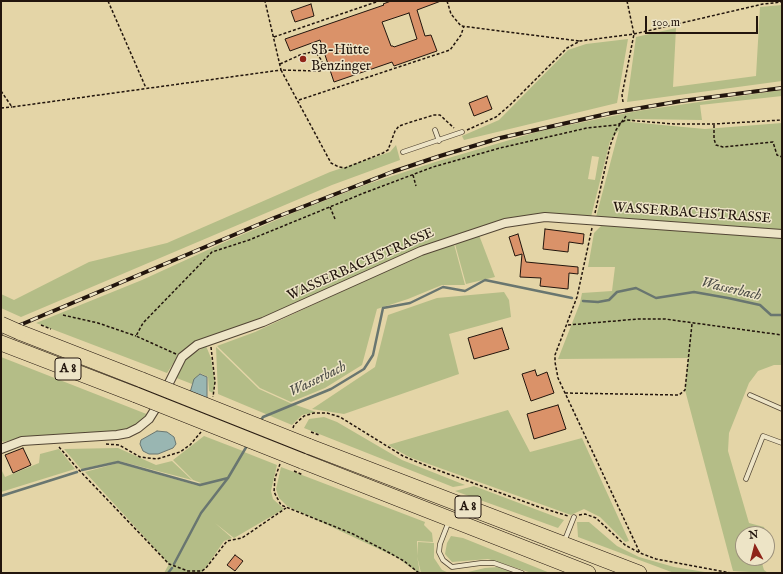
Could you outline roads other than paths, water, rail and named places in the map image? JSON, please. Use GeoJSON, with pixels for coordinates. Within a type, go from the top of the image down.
{"type":"FeatureCollection","features":[{"type":"Feature","properties":{"kind":"highway","name":"A 8"},"geometry":{"type":"LineString","coordinates":[[1,324],[142,380],[309,439],[564,544],[639,573]]}},
{"type":"Feature","properties":{"kind":"highway","name":"A 8"},"geometry":{"type":"LineString","coordinates":[[1,343],[136,395],[300,469],[450,519],[588,573]]}},
{"type":"Feature","properties":{"kind":"street","name":"WASSERBACHSTRASSE"},"geometry":{"type":"LineString","coordinates":[[1,449],[22,441],[117,435],[138,428],[149,419],[160,403],[182,356],[197,344],[263,322],[395,262],[485,229],[519,220],[545,217],[782,234]]}},
{"type":"Feature","properties":{"kind":"lane"},"geometry":{"type":"LineString","coordinates":[[435,130],[438,141]]}},
{"type":"Feature","properties":{"kind":"lane"},"geometry":{"type":"LineString","coordinates":[[403,152],[462,132]]}},
{"type":"Feature","properties":{"kind":"lane"},"geometry":{"type":"LineString","coordinates":[[750,395],[782,409]]}},
{"type":"Feature","properties":{"kind":"lane"},"geometry":{"type":"LineString","coordinates":[[746,479],[763,436],[782,443]]}},
{"type":"Feature","properties":{"kind":"lane"},"geometry":{"type":"LineString","coordinates":[[564,544],[574,518]]}},
{"type":"Feature","properties":{"kind":"lane"},"geometry":{"type":"LineString","coordinates":[[450,519],[440,544],[439,552],[443,560],[452,566],[494,564],[522,573]]}},
{"type":"Feature","properties":{"kind":"water"},"geometry":{"type":"Polygon","coordinates":[[[200,374],[207,377],[207,400],[189,396],[194,379],[200,374]]]}},
{"type":"Feature","properties":{"kind":"water"},"geometry":{"type":"Polygon","coordinates":[[[157,431],[167,432],[174,437],[176,444],[173,448],[158,454],[149,454],[143,451],[140,444],[141,440],[157,431]]]}},
{"type":"Feature","properties":{"kind":"waterway","name":"Wasserbach"},"geometry":{"type":"LineString","coordinates":[[260,422],[263,417],[331,389],[364,369],[373,355],[383,308],[410,303],[443,287],[465,291],[485,280],[572,298]]}},
{"type":"Feature","properties":{"kind":"waterway","name":"Wasserbach"},"geometry":{"type":"LineString","coordinates":[[583,301],[598,302],[609,300],[617,292],[636,288],[656,298],[694,292],[760,305],[771,315],[782,315]]}},
{"type":"Feature","properties":{"kind":"waterway","name":"Wasserbach"},"geometry":{"type":"LineString","coordinates":[[174,564],[201,513],[228,478],[248,444]]}},
{"type":"Feature","properties":{"kind":"waterway"},"geometry":{"type":"LineString","coordinates":[[82,470],[118,462],[200,485],[228,478]]}},
{"type":"Feature","properties":{"kind":"waterway"},"geometry":{"type":"LineString","coordinates":[[1,496],[77,472]]}},
{"type":"Feature","properties":{"kind":"waterway","name":"Wasserbach"},"geometry":{"type":"LineString","coordinates":[[168,573],[172,568]]}},
{"type":"Feature","properties":{"kind":"railway"},"geometry":{"type":"LineString","coordinates":[[1,333],[274,218],[392,172],[440,156],[500,138],[611,113],[681,101],[782,88]]}},
{"type":"Feature","properties":{"kind":"place","name":"SB-Hütte Benzinger"},"geometry":{"type":"Point","coordinates":[303,59]}}]}
